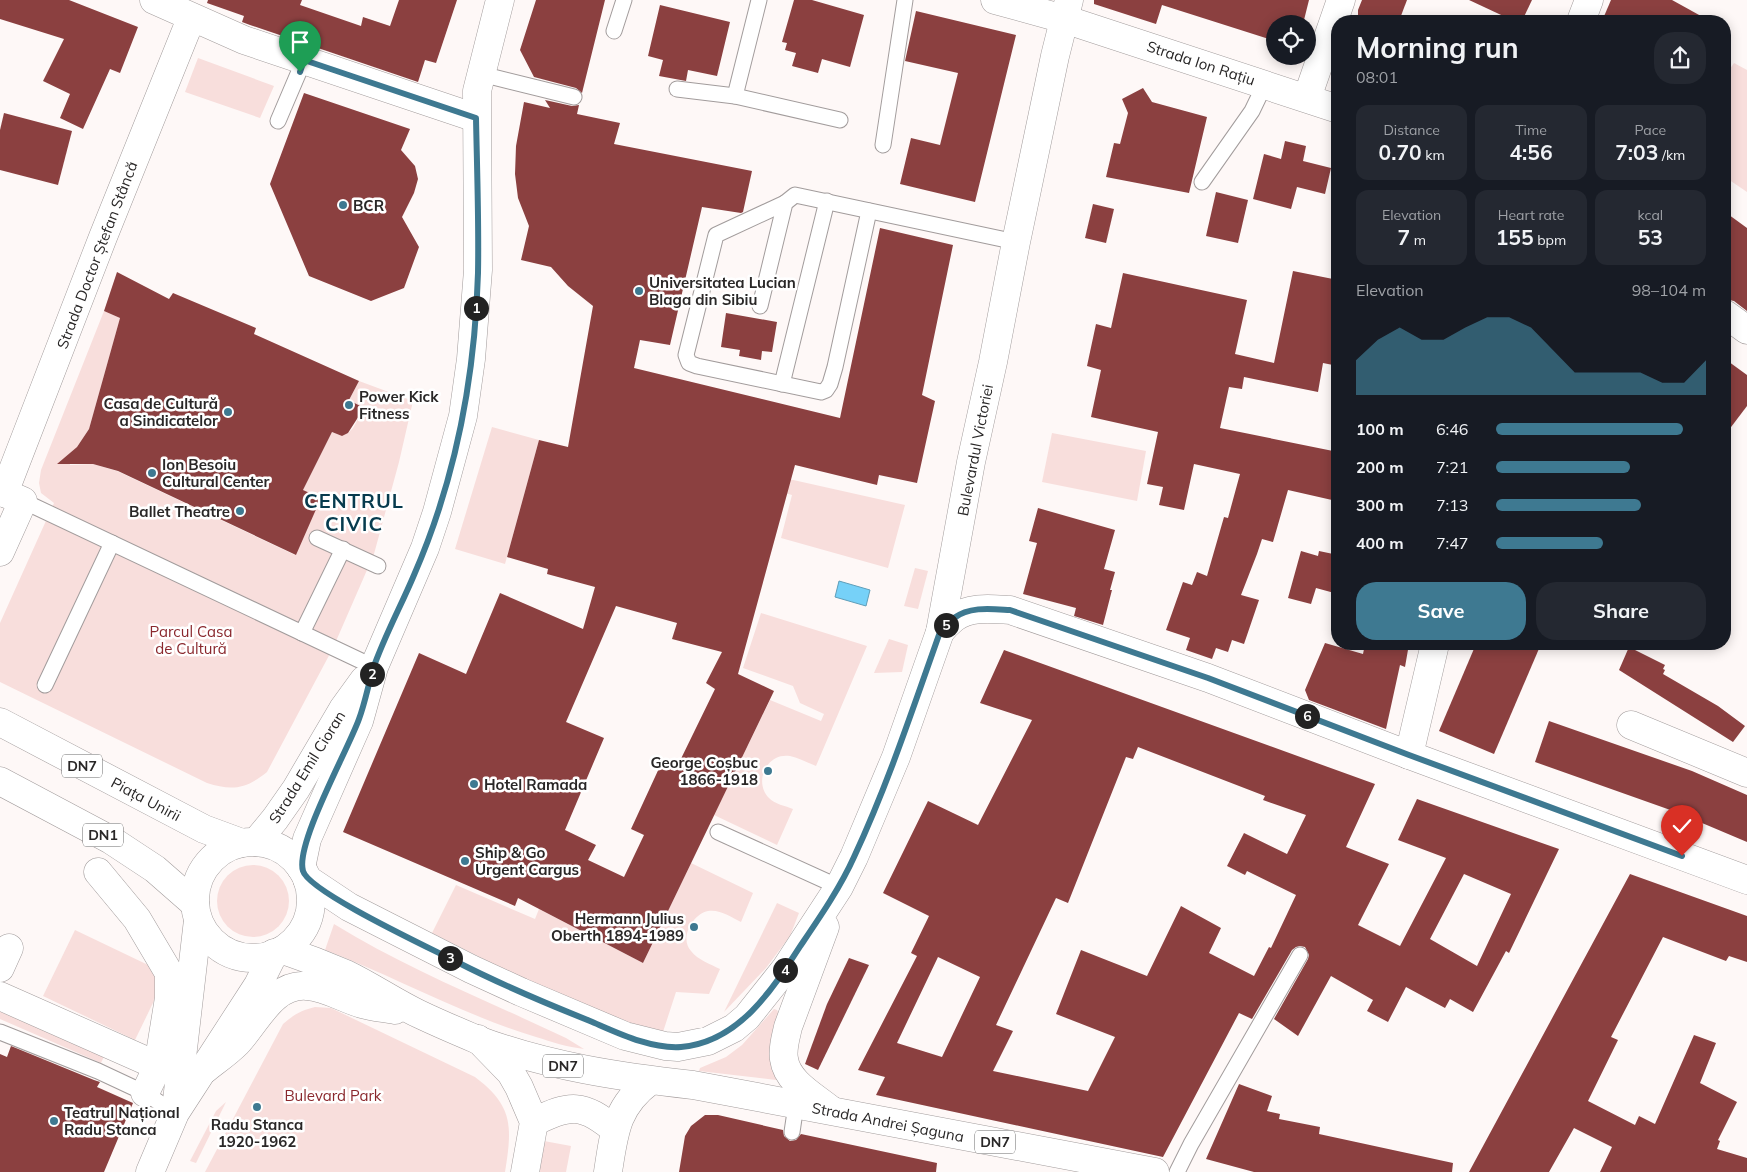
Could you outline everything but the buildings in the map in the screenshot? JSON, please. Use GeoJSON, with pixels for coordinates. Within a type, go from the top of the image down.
{"type":"FeatureCollection","features":[{"type":"Feature","properties":{"kind":"main road"},"geometry":{"type":"LineString","coordinates":[[156,0],[225,33],[476,118]]}},
{"type":"Feature","properties":{"kind":"main road","name":"Strada Emil Cioran"},"geometry":{"type":"LineString","coordinates":[[304,874],[307,839],[359,721],[374,667],[425,548],[437,512],[463,416],[472,351],[478,270],[477,91],[500,0]]}},
{"type":"Feature","properties":{"kind":"main road","name":"Strada Ion Rațiu"},"geometry":{"type":"LineString","coordinates":[[995,0],[1067,9],[1265,84],[1331,107]]}},
{"type":"Feature","properties":{"kind":"main road"},"geometry":{"type":"LineString","coordinates":[[1336,15],[1341,0]]}},
{"type":"Feature","properties":{"kind":"main road"},"geometry":{"type":"LineString","coordinates":[[1583,15],[1589,0]]}},
{"type":"Feature","properties":{"kind":"main road","name":"Bulevardul Victoriei"},"geometry":{"type":"LineString","coordinates":[[304,874],[349,907],[521,992],[625,1036],[653,1044],[678,1047],[708,1041],[721,1035],[747,1017],[786,968],[839,887],[854,857],[896,757],[940,632],[971,462],[1053,66],[1067,9]]}},
{"type":"Feature","properties":{"kind":"main road","name":"Strada Doctor Ștefan Stâncă"},"geometry":{"type":"LineString","coordinates":[[0,552],[9,495],[103,237],[186,31],[194,18]]}},
{"type":"Feature","properties":{"kind":"main road"},"geometry":{"type":"LineString","coordinates":[[1307,98],[1331,29]]}},
{"type":"Feature","properties":{"kind":"main road"},"geometry":{"type":"LineString","coordinates":[[1731,318],[1747,330]]}},
{"type":"Feature","properties":{"kind":"main road","name":"DN7"},"geometry":{"type":"LineString","coordinates":[[940,632],[955,617],[966,612],[982,609],[1010,610],[1208,678],[1409,755],[1744,873]]}},
{"type":"Feature","properties":{"kind":"main road"},"geometry":{"type":"LineString","coordinates":[[1409,755],[1434,650]]}},
{"type":"Feature","properties":{"kind":"main road","name":"Strada Emil Cioran"},"geometry":{"type":"LineString","coordinates":[[249,842],[275,819],[296,789],[343,708],[374,667]]}},
{"type":"Feature","properties":{"kind":"main road","name":"Piața Unirii"},"geometry":{"type":"LineString","coordinates":[[0,722],[204,829],[249,842],[267,843],[287,852],[304,874]]}},
{"type":"Feature","properties":{"kind":"main road"},"geometry":{"type":"LineString","coordinates":[[1631,725],[1747,773]]}},
{"type":"Feature","properties":{"kind":"main road","name":"DN1"},"geometry":{"type":"LineString","coordinates":[[0,782],[97,831],[124,848],[155,870],[196,912]]}},
{"type":"Feature","properties":{"kind":"main road"},"geometry":{"type":"LineString","coordinates":[[175,1113],[196,912],[195,890],[199,876],[206,864],[216,854],[228,847],[249,842]]}},
{"type":"Feature","properties":{"kind":"main road"},"geometry":{"type":"LineString","coordinates":[[98,872],[137,919],[169,973],[169,998],[158,1066],[145,1093]]}},
{"type":"Feature","properties":{"kind":"main road"},"geometry":{"type":"LineString","coordinates":[[150,1172],[175,1113],[279,952],[298,936],[308,919],[310,892],[304,874]]}},
{"type":"Feature","properties":{"kind":"main road","name":"Bulevardul Victoriei"},"geometry":{"type":"LineString","coordinates":[[834,1112],[796,1082],[788,1070],[784,1058],[784,1043],[839,887]]}},
{"type":"Feature","properties":{"kind":"main road"},"geometry":{"type":"LineString","coordinates":[[196,912],[205,934],[216,945],[229,953],[244,957],[260,958],[279,952]]}},
{"type":"Feature","properties":{"kind":"main road","name":"DN7"},"geometry":{"type":"LineString","coordinates":[[279,952],[322,964],[348,975],[419,1014],[478,1040],[538,1060],[572,1068],[650,1081]]}},
{"type":"Feature","properties":{"kind":"main road"},"geometry":{"type":"LineString","coordinates":[[204,1070],[236,1044],[273,998],[295,986],[321,988],[362,1004],[419,1014]]}},
{"type":"Feature","properties":{"kind":"main road"},"geometry":{"type":"LineString","coordinates":[[0,996],[158,1066]]}},
{"type":"Feature","properties":{"kind":"main road"},"geometry":{"type":"LineString","coordinates":[[478,1040],[510,1074],[519,1087],[534,1122],[525,1172]]}},
{"type":"Feature","properties":{"kind":"main road"},"geometry":{"type":"LineString","coordinates":[[608,1172],[615,1130],[621,1112],[629,1100],[650,1081]]}},
{"type":"Feature","properties":{"kind":"main road","name":"Strada Andrei Șaguna"},"geometry":{"type":"LineString","coordinates":[[650,1081],[692,1085],[1155,1172]]}},
{"type":"Feature","properties":{"kind":"main road"},"geometry":{"type":"LineString","coordinates":[[534,1122],[553,1112],[565,1109],[579,1109],[599,1117],[615,1130]]}},
{"type":"Feature","properties":{"kind":"lane"},"geometry":{"type":"LineString","coordinates":[[614,31],[624,0]]}},
{"type":"Feature","properties":{"kind":"lane"},"geometry":{"type":"LineString","coordinates":[[735,96],[759,0]]}},
{"type":"Feature","properties":{"kind":"lane"},"geometry":{"type":"LineString","coordinates":[[883,145],[905,0]]}},
{"type":"Feature","properties":{"kind":"lane"},"geometry":{"type":"LineString","coordinates":[[278,121],[304,60]]}},
{"type":"Feature","properties":{"kind":"lane"},"geometry":{"type":"LineString","coordinates":[[480,74],[574,97]]}},
{"type":"Feature","properties":{"kind":"lane"},"geometry":{"type":"LineString","coordinates":[[1202,182],[1252,111],[1265,84]]}},
{"type":"Feature","properties":{"kind":"lane"},"geometry":{"type":"LineString","coordinates":[[677,89],[735,96],[840,120]]}},
{"type":"Feature","properties":{"kind":"lane"},"geometry":{"type":"LineString","coordinates":[[869,211],[830,384],[826,390],[821,392],[689,363],[686,355],[716,235],[785,203],[795,194],[1016,242]]}},
{"type":"Feature","properties":{"kind":"lane"},"geometry":{"type":"LineString","coordinates":[[782,384],[826,201]]}},
{"type":"Feature","properties":{"kind":"lane"},"geometry":{"type":"LineString","coordinates":[[760,306],[785,203]]}},
{"type":"Feature","properties":{"kind":"lane"},"geometry":{"type":"LineString","coordinates":[[9,495],[374,667]]}},
{"type":"Feature","properties":{"kind":"lane"},"geometry":{"type":"LineString","coordinates":[[317,538],[378,566]]}},
{"type":"Feature","properties":{"kind":"lane"},"geometry":{"type":"LineString","coordinates":[[45,685],[112,543]]}},
{"type":"Feature","properties":{"kind":"lane"},"geometry":{"type":"LineString","coordinates":[[302,633],[343,549]]}},
{"type":"Feature","properties":{"kind":"lane"},"geometry":{"type":"LineString","coordinates":[[718,832],[839,887]]}},
{"type":"Feature","properties":{"kind":"lane"},"geometry":{"type":"LineString","coordinates":[[1177,1172],[1191,1144],[1300,955]]}},
{"type":"Feature","properties":{"kind":"lane"},"geometry":{"type":"LineString","coordinates":[[0,1032],[98,1071],[145,1093],[175,1113]]}},
{"type":"Feature","properties":{"kind":"lane"},"geometry":{"type":"LineString","coordinates":[[792,1132],[796,1105]]}},
{"type":"Feature","properties":{"kind":"green space"},"geometry":{"type":"Polygon","coordinates":[[[198,58],[274,86],[260,118],[185,92],[198,58]]]}},
{"type":"Feature","properties":{"kind":"green space"},"geometry":{"type":"Polygon","coordinates":[[[1734,63],[1747,70],[1747,192],[1731,181],[1731,67],[1734,63]]]}},
{"type":"Feature","properties":{"kind":"green space","name":"Parcul Casa de Cultură"},"geometry":{"type":"Polygon","coordinates":[[[104,311],[120,318],[89,429],[77,447],[68,455],[70,465],[93,464],[117,471],[295,555],[320,498],[303,490],[332,432],[342,436],[348,433],[353,428],[364,408],[349,400],[359,381],[413,401],[399,462],[374,554],[333,648],[267,772],[245,785],[231,788],[207,783],[0,682],[0,623],[54,503],[41,493],[39,483],[41,470],[104,311]]]}},
{"type":"Feature","properties":{"kind":"green space"},"geometry":{"type":"Polygon","coordinates":[[[492,427],[539,440],[505,564],[455,549],[492,427]]]}},
{"type":"Feature","properties":{"kind":"green space"},"geometry":{"type":"Polygon","coordinates":[[[1052,433],[1146,451],[1137,501],[1042,482],[1052,433]]]}},
{"type":"Feature","properties":{"kind":"green space"},"geometry":{"type":"Polygon","coordinates":[[[637,445],[905,505],[888,568],[781,538],[792,495],[636,454],[637,445]]]}},
{"type":"Feature","properties":{"kind":"green space"},"geometry":{"type":"Polygon","coordinates":[[[915,568],[928,571],[918,609],[904,606],[915,568]]]}},
{"type":"Feature","properties":{"kind":"green space"},"geometry":{"type":"Polygon","coordinates":[[[761,613],[867,646],[816,766],[790,756],[782,756],[769,763],[765,770],[762,784],[769,798],[793,809],[777,845],[714,815],[770,700],[821,721],[824,714],[800,703],[793,686],[743,668],[761,613]]]}},
{"type":"Feature","properties":{"kind":"green space"},"geometry":{"type":"Polygon","coordinates":[[[889,639],[908,645],[902,672],[874,673],[889,639]]]}},
{"type":"Feature","properties":{"kind":"green space"},"geometry":{"type":"Polygon","coordinates":[[[691,863],[753,893],[741,922],[717,911],[708,911],[697,917],[689,927],[686,940],[691,951],[704,962],[720,969],[709,994],[676,992],[662,1035],[584,1010],[432,933],[456,885],[535,919],[539,909],[643,963],[691,863]]]}},
{"type":"Feature","properties":{"kind":"green space"},"geometry":{"type":"Polygon","coordinates":[[[260,865],[279,875],[287,887],[289,901],[287,915],[279,927],[267,935],[246,937],[227,927],[219,915],[217,894],[227,875],[239,867],[260,865]]]}},
{"type":"Feature","properties":{"kind":"green space"},"geometry":{"type":"Polygon","coordinates":[[[777,903],[799,913],[790,936],[766,968],[724,1012],[777,903]]]}},
{"type":"Feature","properties":{"kind":"green space"},"geometry":{"type":"Polygon","coordinates":[[[334,924],[390,956],[566,1038],[584,1049],[548,1041],[482,1018],[325,950],[334,924]]]}},
{"type":"Feature","properties":{"kind":"green space"},"geometry":{"type":"Polygon","coordinates":[[[75,930],[167,974],[135,1040],[43,996],[75,930]]]}},
{"type":"Feature","properties":{"kind":"green space"},"geometry":{"type":"Polygon","coordinates":[[[0,1006],[106,1052],[101,1063],[0,1019],[0,1006]]]}},
{"type":"Feature","properties":{"kind":"green space","name":"Bulevard Park"},"geometry":{"type":"Polygon","coordinates":[[[315,1007],[331,1008],[475,1077],[488,1088],[497,1098],[507,1119],[509,1143],[505,1172],[205,1172],[283,1024],[298,1013],[315,1007]]]}},
{"type":"Feature","properties":{"kind":"green space"},"geometry":{"type":"Polygon","coordinates":[[[774,1009],[779,1014],[778,1077],[776,1080],[699,1071],[700,1068],[726,1057],[742,1045],[774,1009]]]}},
{"type":"Feature","properties":{"kind":"green space"},"geometry":{"type":"Polygon","coordinates":[[[226,1102],[196,1163],[190,1161],[216,1111],[226,1102]]]}},
{"type":"Feature","properties":{"kind":"green space"},"geometry":{"type":"Polygon","coordinates":[[[544,1141],[571,1146],[566,1172],[539,1172],[544,1141]]]}},
{"type":"Feature","properties":{"kind":"water"},"geometry":{"type":"Polygon","coordinates":[[[839,581],[870,590],[866,606],[835,597],[839,581]]]}},
{"type":"Feature","properties":{"kind":"place","name":"BCR"},"geometry":{"type":"Point","coordinates":[343,205]}},
{"type":"Feature","properties":{"kind":"place","name":"Universitatea Lucian Blaga din Sibiu"},"geometry":{"type":"Point","coordinates":[639,291]}},
{"type":"Feature","properties":{"kind":"place","name":"Power Kick Fitness"},"geometry":{"type":"Point","coordinates":[349,405]}},
{"type":"Feature","properties":{"kind":"place","name":"Casa de Cultură a Sindicatelor"},"geometry":{"type":"Point","coordinates":[228,412]}},
{"type":"Feature","properties":{"kind":"place","name":"Ion Besoiu Cultural Center"},"geometry":{"type":"Point","coordinates":[152,473]}},
{"type":"Feature","properties":{"kind":"place","name":"Ballet Theatre"},"geometry":{"type":"Point","coordinates":[240,511]}},
{"type":"Feature","properties":{"kind":"place","name":"George Coșbuc 1866-1918"},"geometry":{"type":"Point","coordinates":[768,771]}},
{"type":"Feature","properties":{"kind":"place","name":"Hotel Ramada"},"geometry":{"type":"Point","coordinates":[474,784]}},
{"type":"Feature","properties":{"kind":"place","name":"Ship & Go Urgent Cargus"},"geometry":{"type":"Point","coordinates":[465,861]}},
{"type":"Feature","properties":{"kind":"place","name":"Hermann Julius Oberth 1894-1989"},"geometry":{"type":"Point","coordinates":[694,927]}},
{"type":"Feature","properties":{"kind":"place","name":"Radu Stanca 1920-1962"},"geometry":{"type":"Point","coordinates":[257,1107]}},
{"type":"Feature","properties":{"kind":"place","name":"Teatrul Național Radu Stanca"},"geometry":{"type":"Point","coordinates":[54,1121]}},
{"type":"Feature","properties":{"kind":"district","name":"CENTRUL CIVIC"},"geometry":{"type":"Point","coordinates":[354,512]}},
{"type":"Feature","properties":{"kind":"route"},"geometry":{"type":"LineString","coordinates":[[300,72],[304,60],[476,118],[478,270],[474,333],[463,416],[437,512],[425,548],[374,667],[359,721],[334,774],[307,839],[301,868],[307,879],[349,907],[471,969],[625,1036],[653,1044],[678,1047],[708,1041],[721,1035],[734,1028],[747,1017],[776,982],[839,887],[854,857],[896,757],[940,632],[955,617],[966,612],[982,609],[1010,610],[1208,678],[1682,856]]}}]}
